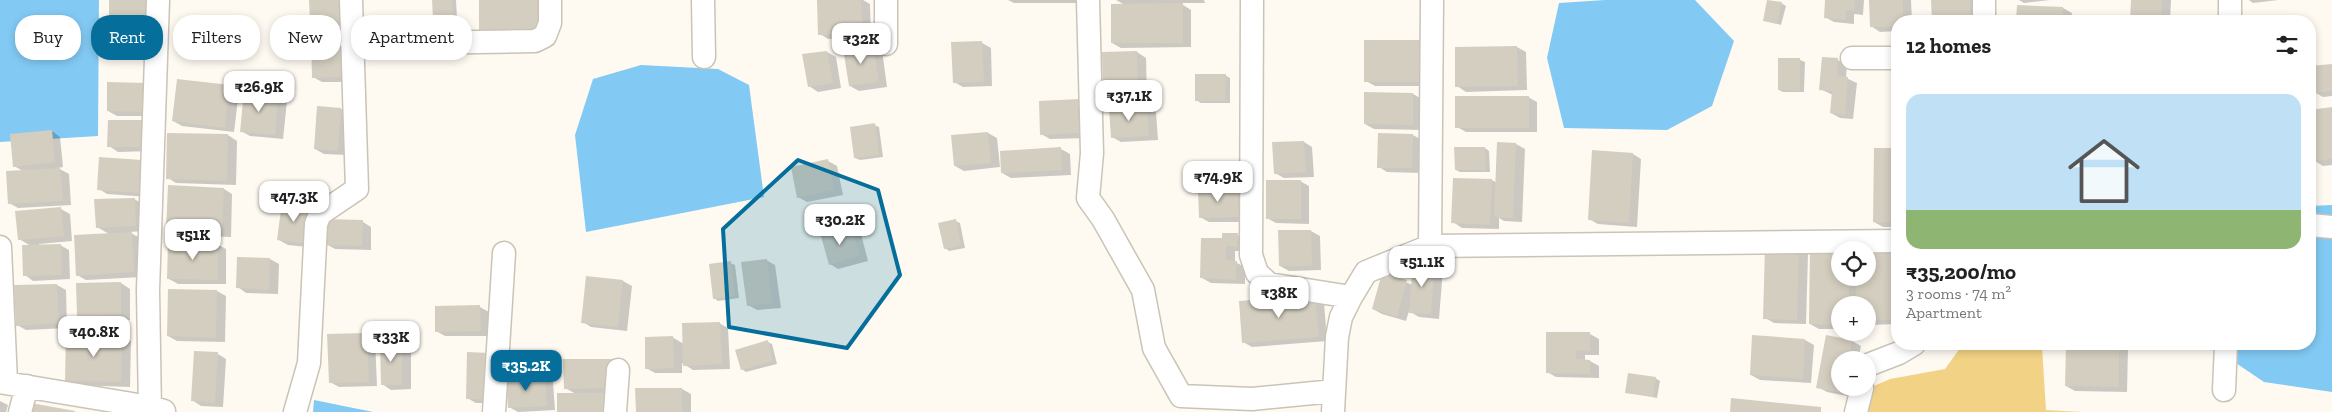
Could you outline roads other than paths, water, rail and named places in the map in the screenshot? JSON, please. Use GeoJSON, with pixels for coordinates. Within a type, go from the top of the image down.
{"type":"FeatureCollection","features":[{"type":"Feature","properties":{"kind":"street"},"geometry":{"type":"LineString","coordinates":[[11,384],[155,410],[148,290],[158,0]]}},
{"type":"Feature","properties":{"kind":"street"},"geometry":{"type":"LineString","coordinates":[[351,0],[351,15]]}},
{"type":"Feature","properties":{"kind":"street"},"geometry":{"type":"LineString","coordinates":[[472,42],[534,41],[545,36],[550,23],[550,0]]}},
{"type":"Feature","properties":{"kind":"street"},"geometry":{"type":"LineString","coordinates":[[703,0],[704,57]]}},
{"type":"Feature","properties":{"kind":"street"},"geometry":{"type":"LineString","coordinates":[[886,0],[886,44]]}},
{"type":"Feature","properties":{"kind":"street"},"geometry":{"type":"LineString","coordinates":[[1088,0],[1092,153],[1088,198],[1103,219],[1143,290],[1154,348],[1181,396],[1334,402],[1337,337],[1341,317],[1366,272],[1430,246],[1891,241]]}},
{"type":"Feature","properties":{"kind":"street"},"geometry":{"type":"LineString","coordinates":[[1252,0],[1251,256],[1257,273],[1269,284],[1352,297]]}},
{"type":"Feature","properties":{"kind":"street"},"geometry":{"type":"LineString","coordinates":[[1430,246],[1432,0]]}},
{"type":"Feature","properties":{"kind":"street"},"geometry":{"type":"LineString","coordinates":[[1984,0],[1984,15]]}},
{"type":"Feature","properties":{"kind":"street"},"geometry":{"type":"LineString","coordinates":[[2230,0],[2230,15]]}},
{"type":"Feature","properties":{"kind":"street"},"geometry":{"type":"LineString","coordinates":[[1852,58],[1891,58]]}},
{"type":"Feature","properties":{"kind":"street"},"geometry":{"type":"LineString","coordinates":[[295,412],[309,363],[316,224],[320,214],[358,189],[353,60]]}},
{"type":"Feature","properties":{"kind":"street"},"geometry":{"type":"LineString","coordinates":[[2316,226],[2332,227]]}},
{"type":"Feature","properties":{"kind":"street"},"geometry":{"type":"LineString","coordinates":[[0,247],[11,384],[20,412]]}},
{"type":"Feature","properties":{"kind":"street"},"geometry":{"type":"LineString","coordinates":[[494,412],[504,253]]}},
{"type":"Feature","properties":{"kind":"street"},"geometry":{"type":"LineString","coordinates":[[1876,362],[1905,350]]}},
{"type":"Feature","properties":{"kind":"street"},"geometry":{"type":"LineString","coordinates":[[2224,390],[2226,350]]}},
{"type":"Feature","properties":{"kind":"street"},"geometry":{"type":"LineString","coordinates":[[615,412],[618,370]]}},
{"type":"Feature","properties":{"kind":"street"},"geometry":{"type":"LineString","coordinates":[[1856,412],[1860,396]]}},
{"type":"Feature","properties":{"kind":"water"},"geometry":{"type":"Polygon","coordinates":[[[0,0],[99,0],[99,15],[91,15],[91,60],[99,60],[98,136],[0,142],[0,0]]]}},
{"type":"Feature","properties":{"kind":"water"},"geometry":{"type":"Polygon","coordinates":[[[1605,0],[1695,0],[1734,41],[1712,106],[1667,130],[1564,128],[1547,58],[1559,3],[1605,0]]]}},
{"type":"Feature","properties":{"kind":"water"},"geometry":{"type":"Polygon","coordinates":[[[641,65],[718,69],[749,85],[764,197],[586,232],[575,135],[593,79],[641,65]]]}},
{"type":"Feature","properties":{"kind":"water"},"geometry":{"type":"Polygon","coordinates":[[[2332,205],[2332,392],[2264,382],[2227,357],[2227,350],[2316,350],[2316,206],[2332,205]]]}},
{"type":"Feature","properties":{"kind":"water"},"geometry":{"type":"Polygon","coordinates":[[[314,400],[373,412],[313,412],[314,400]]]}}]}
